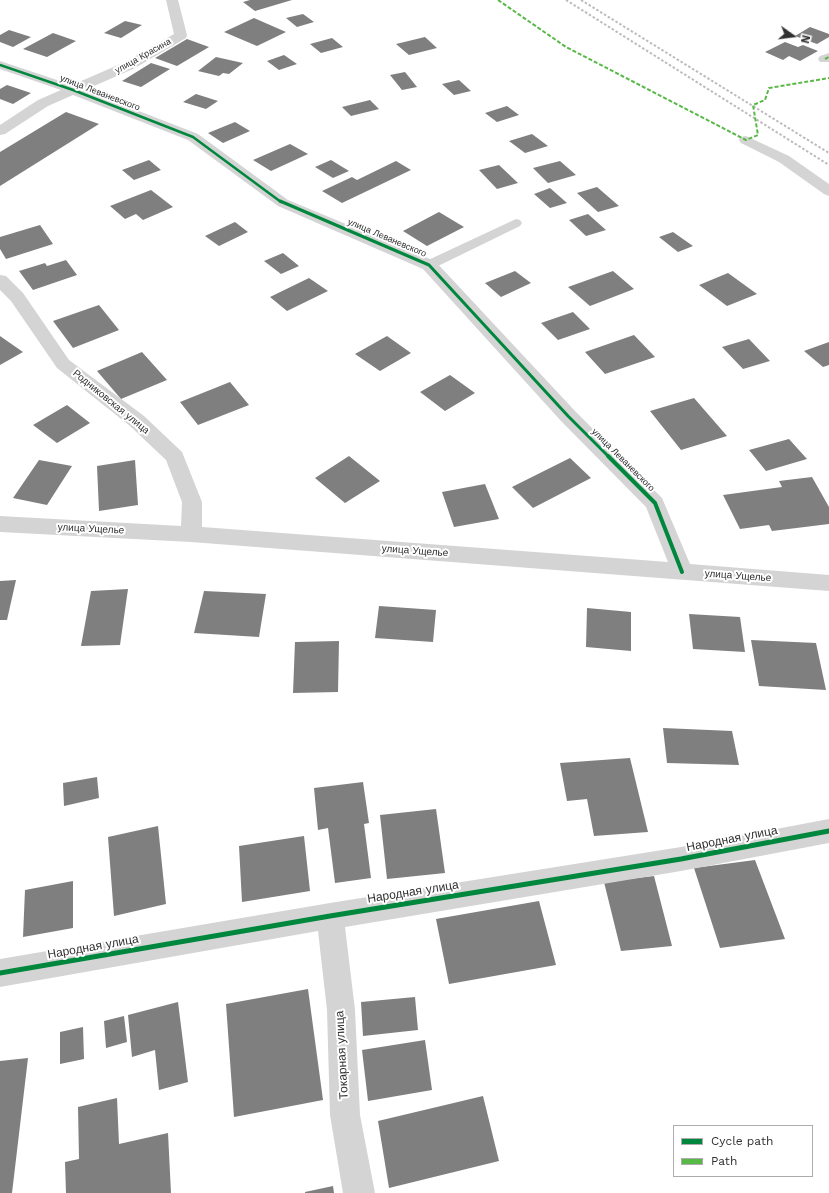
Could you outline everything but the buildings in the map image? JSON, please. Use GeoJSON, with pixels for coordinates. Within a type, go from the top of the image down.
{"type":"FeatureCollection","features":[{"type":"Feature","properties":{"kind":"street","name":"улица Красина"},"geometry":{"type":"LineString","coordinates":[[0,131],[43,103],[130,65],[181,35],[172,0]]}},
{"type":"Feature","properties":{"kind":"street","name":"улица Леваневского"},"geometry":{"type":"LineString","coordinates":[[0,65],[73,90],[193,138],[282,203],[429,265],[568,416],[655,503],[682,572]]}},
{"type":"Feature","properties":{"kind":"street"},"geometry":{"type":"LineString","coordinates":[[746,140],[784,159],[829,191]]}},
{"type":"Feature","properties":{"kind":"street","name":"Родниковская улица"},"geometry":{"type":"LineString","coordinates":[[0,280],[17,297],[63,364],[137,421],[175,457],[192,502],[191,534]]}},
{"type":"Feature","properties":{"kind":"street","name":"улица Ущелье"},"geometry":{"type":"LineString","coordinates":[[0,524],[191,534],[829,583]]}},
{"type":"Feature","properties":{"kind":"street","name":"Народная улица"},"geometry":{"type":"LineString","coordinates":[[0,973],[330,916],[681,859],[829,831]]}},
{"type":"Feature","properties":{"kind":"street","name":"Токарная улица"},"geometry":{"type":"LineString","coordinates":[[330,916],[341,1010],[345,1115],[359,1193]]}},
{"type":"Feature","properties":{"kind":"lane"},"geometry":{"type":"LineString","coordinates":[[429,265],[516,223]]}},
{"type":"Feature","properties":{"kind":"railway"},"geometry":{"type":"LineString","coordinates":[[566,0],[829,165]]}},
{"type":"Feature","properties":{"kind":"railway"},"geometry":{"type":"LineString","coordinates":[[581,0],[829,153]]}},
{"type":"Feature","properties":{"kind":"marked path"},"geometry":{"type":"LineString","coordinates":[[498,0],[566,47],[746,140],[758,135],[753,105],[765,100],[769,88],[829,78]]}},
{"type":"Feature","properties":{"kind":"marked path"},"geometry":{"type":"LineString","coordinates":[[825,59],[829,57]]}},
{"type":"Feature","properties":{"kind":"cycle path"},"geometry":{"type":"LineString","coordinates":[[0,65],[73,90],[193,137],[283,203],[429,265],[568,416],[655,503],[682,572]]}},
{"type":"Feature","properties":{"kind":"cycle path"},"geometry":{"type":"LineString","coordinates":[[0,973],[330,916],[681,859],[829,831]]}}]}
